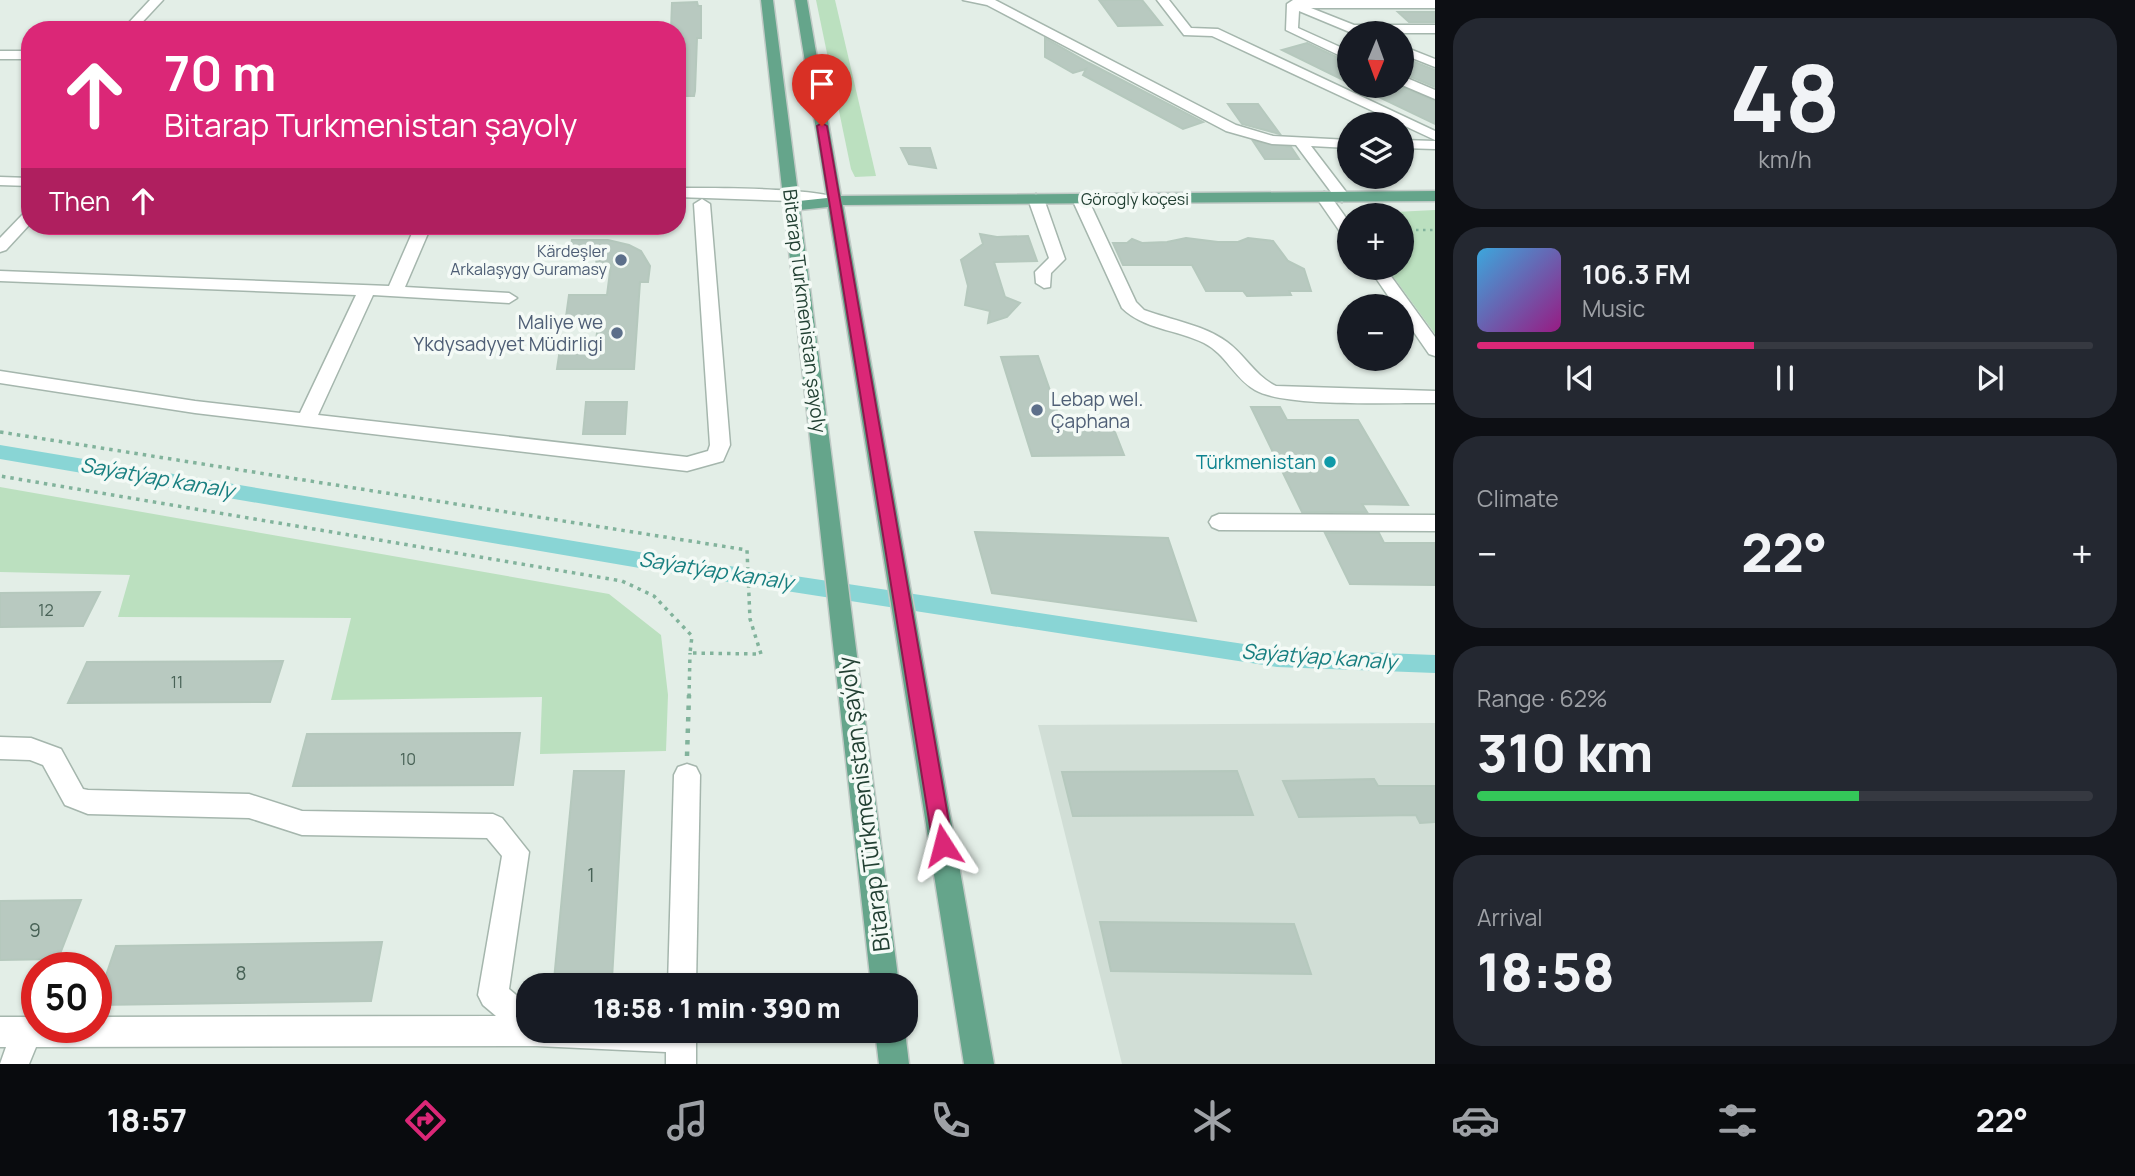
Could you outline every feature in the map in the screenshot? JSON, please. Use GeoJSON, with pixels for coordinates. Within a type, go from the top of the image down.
{"type":"FeatureCollection","features":[{"type":"Feature","properties":{"kind":"main road","name":"Bitarap Turkmenistan şayoly"},"geometry":{"type":"LineString","coordinates":[[767,0],[843,622]]}},
{"type":"Feature","properties":{"kind":"main road"},"geometry":{"type":"LineString","coordinates":[[801,0],[979,1064]]}},
{"type":"Feature","properties":{"kind":"main road","name":"Görogly koçesi"},"geometry":{"type":"LineString","coordinates":[[792,201],[1435,196]]}},
{"type":"Feature","properties":{"kind":"main road","name":"Bitarap Türkmenistan şaýoly"},"geometry":{"type":"LineString","coordinates":[[843,622],[883,973]]}},
{"type":"Feature","properties":{"kind":"main road"},"geometry":{"type":"LineString","coordinates":[[891,1043],[894,1064]]}},
{"type":"Feature","properties":{"kind":"street"},"geometry":{"type":"LineString","coordinates":[[137,21],[157,0]]}},
{"type":"Feature","properties":{"kind":"street"},"geometry":{"type":"LineString","coordinates":[[969,0],[1010,0]]}},
{"type":"Feature","properties":{"kind":"street"},"geometry":{"type":"LineString","coordinates":[[1163,0],[1188,33],[1214,32],[1435,136]]}},
{"type":"Feature","properties":{"kind":"street"},"geometry":{"type":"LineString","coordinates":[[990,2],[1231,128],[1272,140],[1301,144],[1337,144]]}},
{"type":"Feature","properties":{"kind":"street"},"geometry":{"type":"LineString","coordinates":[[1288,2],[1435,4]]}},
{"type":"Feature","properties":{"kind":"street"},"geometry":{"type":"LineString","coordinates":[[1288,2],[1337,23]]}},
{"type":"Feature","properties":{"kind":"street"},"geometry":{"type":"LineString","coordinates":[[1288,2],[1292,30],[1337,51]]}},
{"type":"Feature","properties":{"kind":"street"},"geometry":{"type":"LineString","coordinates":[[1414,30],[1435,29]]}},
{"type":"Feature","properties":{"kind":"street"},"geometry":{"type":"LineString","coordinates":[[1414,54],[1433,61]]}},
{"type":"Feature","properties":{"kind":"street"},"geometry":{"type":"LineString","coordinates":[[0,55],[21,55]]}},
{"type":"Feature","properties":{"kind":"street"},"geometry":{"type":"LineString","coordinates":[[1414,85],[1435,95]]}},
{"type":"Feature","properties":{"kind":"street"},"geometry":{"type":"LineString","coordinates":[[1301,144],[1342,197]]}},
{"type":"Feature","properties":{"kind":"street"},"geometry":{"type":"LineString","coordinates":[[1414,144],[1435,145]]}},
{"type":"Feature","properties":{"kind":"street"},"geometry":{"type":"LineString","coordinates":[[0,171],[21,172]]}},
{"type":"Feature","properties":{"kind":"street"},"geometry":{"type":"LineString","coordinates":[[0,181],[21,182]]}},
{"type":"Feature","properties":{"kind":"street","name":"Görogly koçesi"},"geometry":{"type":"LineString","coordinates":[[686,193],[792,201]]}},
{"type":"Feature","properties":{"kind":"street"},"geometry":{"type":"LineString","coordinates":[[1324,197],[1337,216]]}},
{"type":"Feature","properties":{"kind":"street"},"geometry":{"type":"LineString","coordinates":[[1080,199],[1128,304],[1138,314],[1221,346],[1254,383],[1264,389],[1283,394],[1435,397]]}},
{"type":"Feature","properties":{"kind":"street"},"geometry":{"type":"LineString","coordinates":[[1036,200],[1057,258],[1042,272],[1044,283]]}},
{"type":"Feature","properties":{"kind":"street","name":"Görogly koçesi"},"geometry":{"type":"LineString","coordinates":[[686,203],[792,201]]}},
{"type":"Feature","properties":{"kind":"street"},"geometry":{"type":"LineString","coordinates":[[0,377],[195,407],[687,464],[716,456],[720,445],[702,204]]}},
{"type":"Feature","properties":{"kind":"street"},"geometry":{"type":"LineString","coordinates":[[0,247],[21,225]]}},
{"type":"Feature","properties":{"kind":"street"},"geometry":{"type":"LineString","coordinates":[[395,292],[420,235]]}},
{"type":"Feature","properties":{"kind":"street"},"geometry":{"type":"LineString","coordinates":[[0,275],[509,298]]}},
{"type":"Feature","properties":{"kind":"street"},"geometry":{"type":"LineString","coordinates":[[1385,280],[1435,350]]}},
{"type":"Feature","properties":{"kind":"street"},"geometry":{"type":"LineString","coordinates":[[306,420],[366,290]]}},
{"type":"Feature","properties":{"kind":"street"},"geometry":{"type":"LineString","coordinates":[[1219,522],[1435,523]]}},
{"type":"Feature","properties":{"kind":"street"},"geometry":{"type":"LineString","coordinates":[[0,748],[31,749],[52,757],[74,797],[88,802],[249,806],[302,823],[493,826],[516,852],[492,995],[516,1014]]}},
{"type":"Feature","properties":{"kind":"street"},"geometry":{"type":"LineString","coordinates":[[682,973],[687,775]]}},
{"type":"Feature","properties":{"kind":"street"},"geometry":{"type":"LineString","coordinates":[[14,1064],[13,1032],[537,1031],[681,1044]]}},
{"type":"Feature","properties":{"kind":"path"},"geometry":{"type":"LineString","coordinates":[[1414,230],[1435,230]]}},
{"type":"Feature","properties":{"kind":"path"},"geometry":{"type":"LineString","coordinates":[[0,432],[747,550],[750,619],[761,654],[690,653]]}},
{"type":"Feature","properties":{"kind":"path"},"geometry":{"type":"LineString","coordinates":[[0,476],[622,581],[654,596],[692,636],[687,775]]}},
{"type":"Feature","properties":{"kind":"shaded area"},"geometry":{"type":"Polygon","coordinates":[[[1435,723],[1435,1064],[1122,1064],[1038,725],[1435,723]]]}},
{"type":"Feature","properties":{"kind":"green space"},"geometry":{"type":"Polygon","coordinates":[[[816,0],[835,0],[876,176],[855,177],[851,169],[816,0]]]}},
{"type":"Feature","properties":{"kind":"green space"},"geometry":{"type":"Polygon","coordinates":[[[1435,210],[1435,334],[1414,305],[1414,294],[1406,294],[1396,280],[1414,280],[1414,211],[1435,210]]]}},
{"type":"Feature","properties":{"kind":"green space"},"geometry":{"type":"Polygon","coordinates":[[[0,487],[609,594],[661,635],[668,695],[666,751],[540,754],[542,697],[331,700],[351,618],[118,617],[130,575],[0,572],[0,487]]]}},
{"type":"Feature","properties":{"kind":"building"},"geometry":{"type":"Polygon","coordinates":[[[1099,0],[1142,0],[1162,25],[1118,26],[1099,0]]]}},
{"type":"Feature","properties":{"kind":"building"},"geometry":{"type":"Polygon","coordinates":[[[697,2],[698,6],[701,6],[701,38],[697,38],[694,96],[686,96],[686,21],[671,21],[672,3],[697,2]]]}},
{"type":"Feature","properties":{"kind":"building"},"geometry":{"type":"Polygon","coordinates":[[[1398,12],[1435,12],[1435,22],[1408,21],[1398,12]]]}},
{"type":"Feature","properties":{"kind":"building"},"geometry":{"type":"Polygon","coordinates":[[[1045,38],[1203,122],[1183,129],[1083,75],[1086,69],[1073,73],[1045,57],[1045,38]]]}},
{"type":"Feature","properties":{"kind":"building"},"geometry":{"type":"Polygon","coordinates":[[[1307,43],[1337,57],[1337,77],[1282,50],[1307,43]]]}},
{"type":"Feature","properties":{"kind":"building"},"geometry":{"type":"Polygon","coordinates":[[[1414,62],[1435,70],[1435,87],[1414,78],[1414,62]]]}},
{"type":"Feature","properties":{"kind":"building"},"geometry":{"type":"Polygon","coordinates":[[[1414,92],[1435,101],[1435,124],[1381,98],[1414,98],[1414,92]]]}},
{"type":"Feature","properties":{"kind":"building"},"geometry":{"type":"Polygon","coordinates":[[[1228,104],[1258,104],[1280,134],[1242,124],[1228,104]]]}},
{"type":"Feature","properties":{"kind":"building"},"geometry":{"type":"Polygon","coordinates":[[[1253,141],[1291,147],[1299,159],[1265,159],[1253,141]]]}},
{"type":"Feature","properties":{"kind":"building"},"geometry":{"type":"Polygon","coordinates":[[[901,148],[930,148],[936,168],[909,164],[901,148]]]}},
{"type":"Feature","properties":{"kind":"building"},"geometry":{"type":"Polygon","coordinates":[[[980,234],[997,237],[1028,236],[1037,261],[994,262],[1005,297],[1020,303],[1007,317],[988,323],[990,311],[965,305],[968,286],[961,260],[983,244],[980,234]]]}},
{"type":"Feature","properties":{"kind":"building"},"geometry":{"type":"Polygon","coordinates":[[[1186,238],[1218,242],[1238,242],[1248,238],[1273,241],[1288,261],[1304,269],[1311,291],[1289,291],[1291,295],[1247,296],[1243,291],[1206,291],[1192,265],[1123,265],[1113,243],[1127,243],[1132,239],[1142,243],[1167,242],[1186,238]]]}},
{"type":"Feature","properties":{"kind":"building","name":"Maliye we Ykdysadyyet Müdirligi"},"geometry":{"type":"Polygon","coordinates":[[[572,240],[608,240],[629,245],[641,251],[650,266],[648,282],[640,282],[634,369],[557,369],[560,349],[595,349],[599,316],[566,317],[569,295],[607,295],[611,264],[596,264],[597,256],[569,256],[572,240]]]}},
{"type":"Feature","properties":{"kind":"building","name":"Lebap wel. Çaphana"},"geometry":{"type":"Polygon","coordinates":[[[1038,356],[1061,422],[1111,422],[1124,455],[1032,456],[1001,357],[1038,356]]]}},
{"type":"Feature","properties":{"kind":"building"},"geometry":{"type":"Polygon","coordinates":[[[586,402],[627,402],[625,434],[583,434],[586,402]]]}},
{"type":"Feature","properties":{"kind":"building","name":"Türkmenistan"},"geometry":{"type":"Polygon","coordinates":[[[1251,407],[1280,407],[1287,420],[1358,420],[1408,505],[1362,504],[1367,512],[1302,512],[1251,407]]]}},
{"type":"Feature","properties":{"kind":"building"},"geometry":{"type":"Polygon","coordinates":[[[975,532],[1168,538],[1196,621],[992,593],[975,532]]]}},
{"type":"Feature","properties":{"kind":"building"},"geometry":{"type":"Polygon","coordinates":[[[1325,533],[1379,533],[1384,543],[1435,543],[1435,585],[1350,584],[1325,533]]]}},
{"type":"Feature","properties":{"kind":"building"},"geometry":{"type":"Polygon","coordinates":[[[100,592],[83,626],[0,627],[0,593],[100,592]]]}},
{"type":"Feature","properties":{"kind":"building"},"geometry":{"type":"Polygon","coordinates":[[[283,661],[270,702],[68,703],[87,662],[283,661]]]}},
{"type":"Feature","properties":{"kind":"building"},"geometry":{"type":"Polygon","coordinates":[[[520,733],[513,785],[293,786],[307,734],[520,733]]]}},
{"type":"Feature","properties":{"kind":"building"},"geometry":{"type":"Polygon","coordinates":[[[574,771],[624,771],[612,973],[555,973],[574,771]]]}},
{"type":"Feature","properties":{"kind":"building"},"geometry":{"type":"Polygon","coordinates":[[[1237,771],[1253,815],[1073,816],[1062,772],[1237,771]]]}},
{"type":"Feature","properties":{"kind":"building"},"geometry":{"type":"Polygon","coordinates":[[[1374,779],[1378,786],[1435,786],[1435,822],[1420,823],[1416,815],[1299,817],[1283,781],[1374,779]]]}},
{"type":"Feature","properties":{"kind":"building"},"geometry":{"type":"Polygon","coordinates":[[[81,900],[61,952],[21,952],[21,960],[0,960],[0,901],[81,900]]]}},
{"type":"Feature","properties":{"kind":"building"},"geometry":{"type":"Polygon","coordinates":[[[1100,922],[1294,924],[1311,974],[1111,971],[1100,922]]]}},
{"type":"Feature","properties":{"kind":"building"},"geometry":{"type":"Polygon","coordinates":[[[382,942],[371,1001],[112,1005],[112,958],[116,946],[382,942]]]}},
{"type":"Feature","properties":{"kind":"waterway","name":"Saýatýap kanaly"},"geometry":{"type":"LineString","coordinates":[[0,452],[657,563],[1277,658],[1435,664]]}},
{"type":"Feature","properties":{"kind":"place","name":"Kärdeşler Arkalaşygy Guramasy"},"geometry":{"type":"Point","coordinates":[621,260]}},
{"type":"Feature","properties":{"kind":"place","name":"Maliye we Ykdysadyyet Müdirligi"},"geometry":{"type":"Point","coordinates":[617,333]}},
{"type":"Feature","properties":{"kind":"place","name":"Lebap wel. Çaphana"},"geometry":{"type":"Point","coordinates":[1037,410]}},
{"type":"Feature","properties":{"kind":"place","name":"Türkmenistan"},"geometry":{"type":"Point","coordinates":[1330,462]}},
{"type":"Feature","properties":{"kind":"route"},"geometry":{"type":"LineString","coordinates":[[822,126],[943,845]]}}]}
